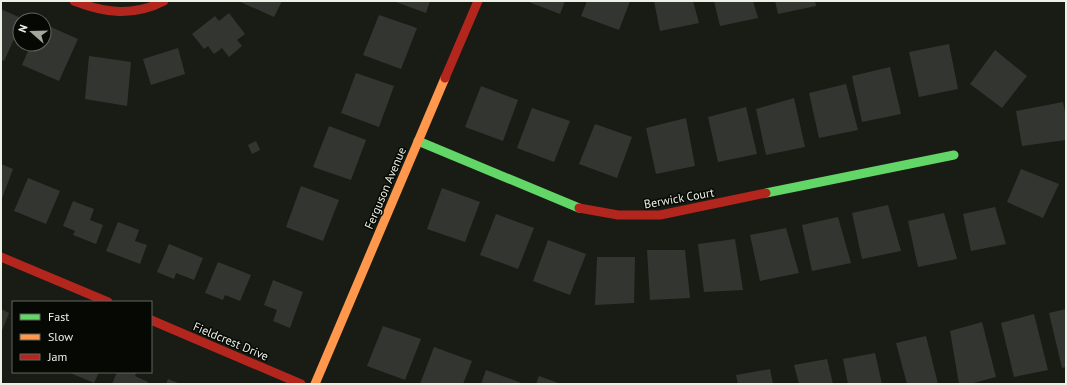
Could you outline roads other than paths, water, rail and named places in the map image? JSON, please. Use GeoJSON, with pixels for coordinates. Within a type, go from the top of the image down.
{"type":"FeatureCollection","features":[{"type":"Feature","properties":{"kind":"street"},"geometry":{"type":"LineString","coordinates":[[74,1],[96,10],[117,13],[138,12],[156,6],[164,1]]}},
{"type":"Feature","properties":{"kind":"street","name":"Ferguson Avenue"},"geometry":{"type":"LineString","coordinates":[[315,384],[478,1]]}},
{"type":"Feature","properties":{"kind":"street","name":"Berwick Court"},"geometry":{"type":"LineString","coordinates":[[418,141],[577,208],[603,215],[633,217],[660,215],[954,155]]}},
{"type":"Feature","properties":{"kind":"street"},"geometry":{"type":"LineString","coordinates":[[1,257],[106,301]]}},
{"type":"Feature","properties":{"kind":"street","name":"Fieldcrest Drive"},"geometry":{"type":"LineString","coordinates":[[152,320],[301,384]]}}]}
